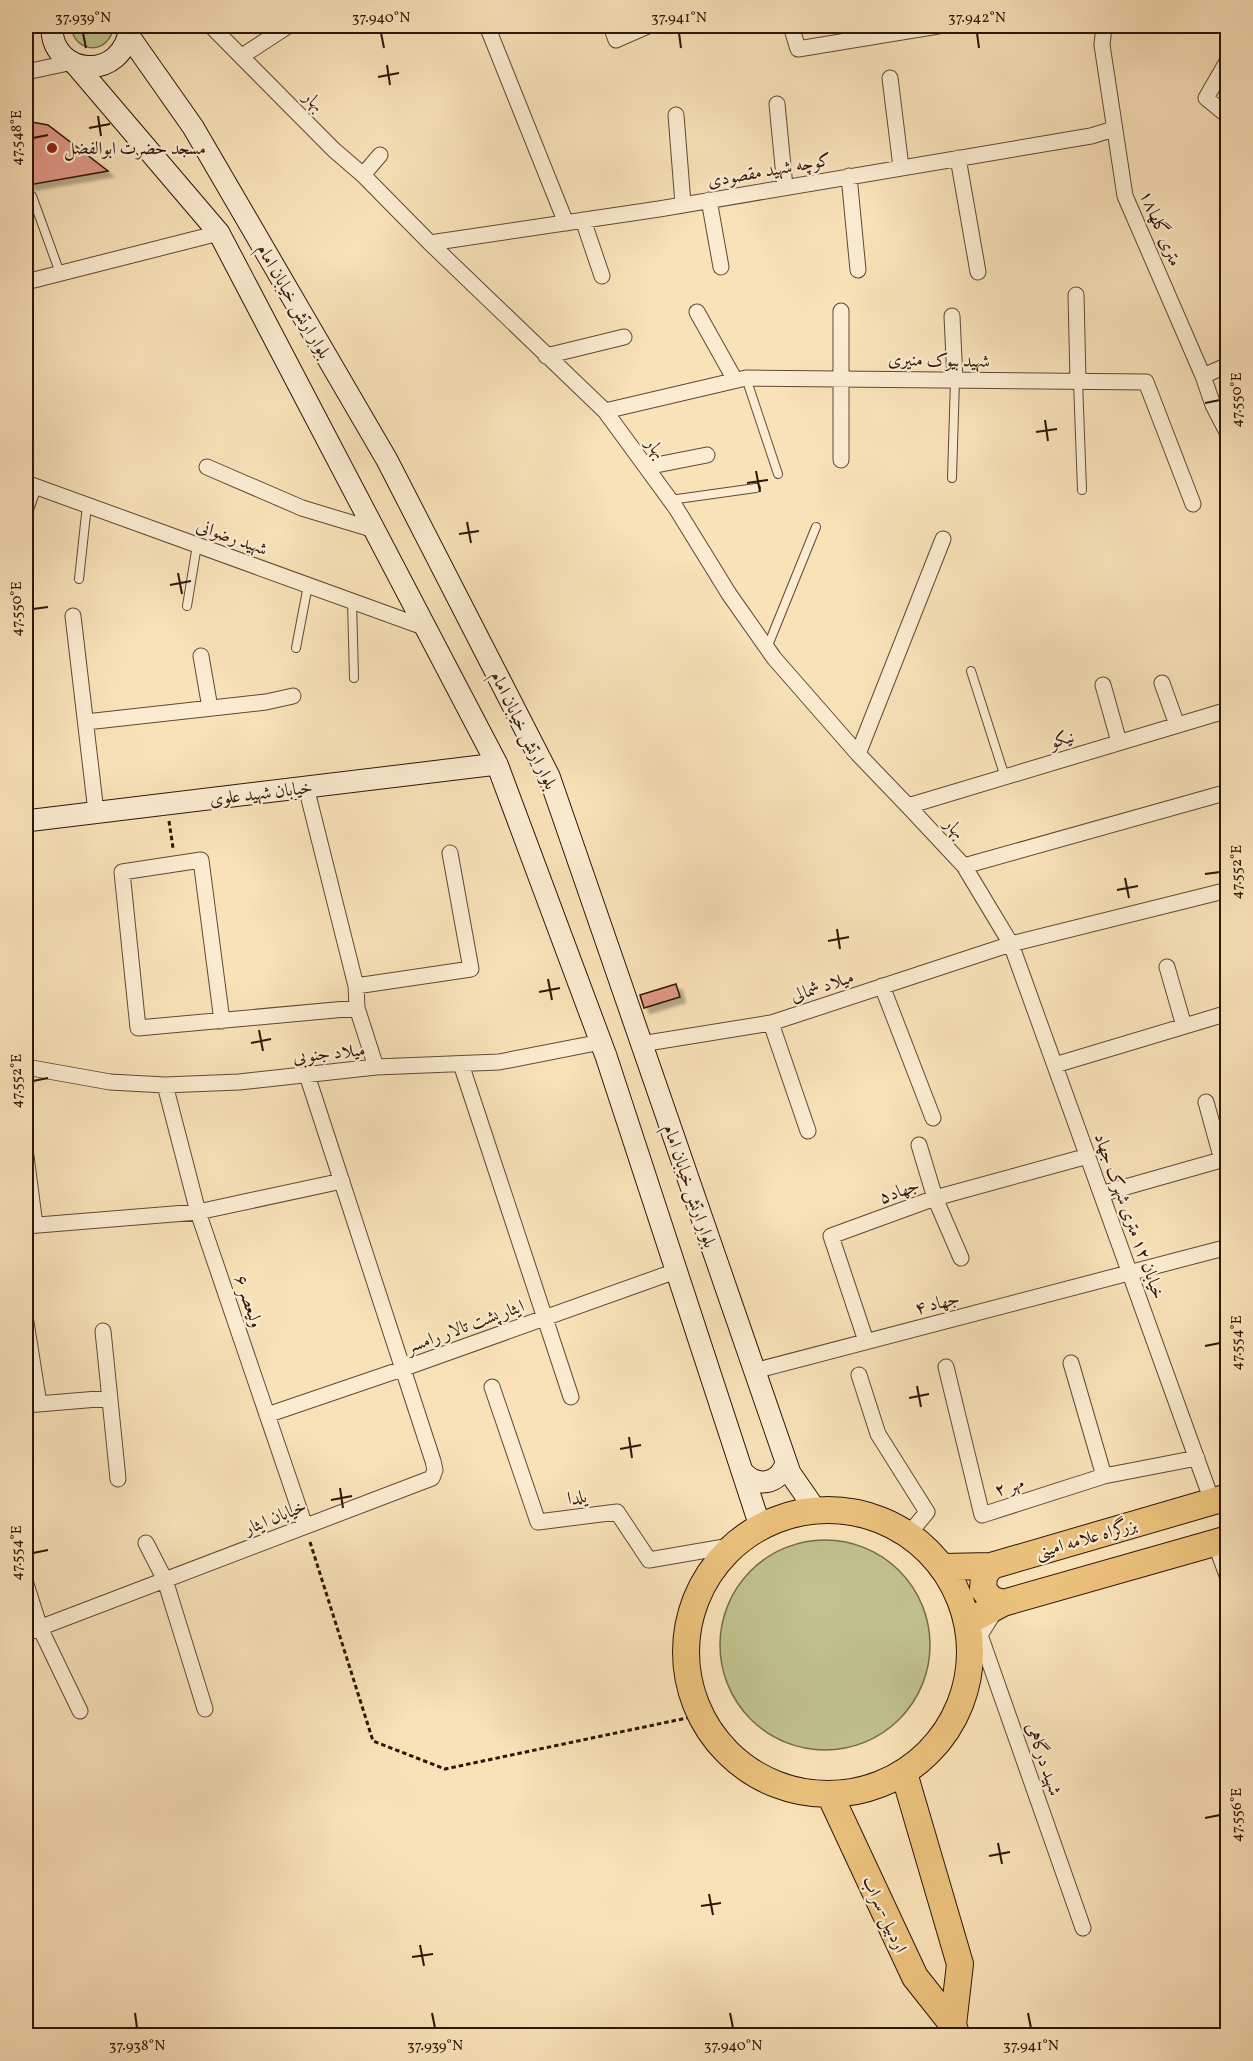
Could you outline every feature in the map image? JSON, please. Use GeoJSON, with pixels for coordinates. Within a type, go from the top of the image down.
{"type":"FeatureCollection","features":[{"type":"Feature","properties":{"kind":"highway","name":"بزرگراه علامه امینی"},"geometry":{"type":"LineString","coordinates":[[942,1567],[991,1566],[1220,1499]]}},
{"type":"Feature","properties":{"kind":"highway"},"geometry":{"type":"LineString","coordinates":[[815,1509],[852,1511],[886,1522],[908,1535],[942,1567],[957,1594],[967,1622],[969,1665],[959,1707],[936,1744],[904,1773],[868,1789],[830,1795],[785,1788],[745,1768],[713,1737],[701,1715],[692,1696],[685,1647],[695,1599],[721,1557],[760,1526],[787,1515],[815,1509]]}},
{"type":"Feature","properties":{"kind":"highway"},"geometry":{"type":"LineString","coordinates":[[967,1622],[1001,1604],[1221,1541]]}},
{"type":"Feature","properties":{"kind":"highway"},"geometry":{"type":"LineString","coordinates":[[991,1566],[984,1576],[983,1589],[991,1599],[1001,1604]]}},
{"type":"Feature","properties":{"kind":"highway","name":"اردبیل-سراب"},"geometry":{"type":"LineString","coordinates":[[904,1773],[960,1964],[955,2030]]}},
{"type":"Feature","properties":{"kind":"highway","name":"اردبیل-سراب"},"geometry":{"type":"LineString","coordinates":[[830,1795],[915,1977],[955,2030]]}},
{"type":"Feature","properties":{"kind":"main road","name":"بلوار ارتش خیابان امام"},"geometry":{"type":"LineString","coordinates":[[51,27],[55,43],[62,54],[74,63],[219,233],[497,764],[601,1042],[760,1526]]}},
{"type":"Feature","properties":{"kind":"main road","name":"بلوار ارتش خیابان امام"},"geometry":{"type":"LineString","coordinates":[[130,28],[193,127],[387,460],[544,765],[789,1473],[815,1509]]}},
{"type":"Feature","properties":{"kind":"main road"},"geometry":{"type":"LineString","coordinates":[[74,63],[86,67],[109,63],[125,47],[130,28]]}},
{"type":"Feature","properties":{"kind":"main road","name":"خیابان شهید علوی"},"geometry":{"type":"LineString","coordinates":[[26,821],[497,764]]}},
{"type":"Feature","properties":{"kind":"main road"},"geometry":{"type":"LineString","coordinates":[[742,1470],[751,1480],[765,1482],[777,1478],[786,1462]]}},
{"type":"Feature","properties":{"kind":"street","name":"بهار"},"geometry":{"type":"LineString","coordinates":[[213,26],[334,150],[363,175],[430,243],[605,411],[670,500],[729,594],[767,648],[858,754],[964,866],[1011,944]]}},
{"type":"Feature","properties":{"kind":"street"},"geometry":{"type":"LineString","coordinates":[[242,56],[288,26]]}},
{"type":"Feature","properties":{"kind":"street"},"geometry":{"type":"LineString","coordinates":[[487,26],[566,223]]}},
{"type":"Feature","properties":{"kind":"street"},"geometry":{"type":"LineString","coordinates":[[611,26],[616,40],[648,26]]}},
{"type":"Feature","properties":{"kind":"street"},"geometry":{"type":"LineString","coordinates":[[791,26],[798,49],[938,26]]}},
{"type":"Feature","properties":{"kind":"street","name":"۱۸متری گلها"},"geometry":{"type":"LineString","coordinates":[[1104,26],[1102,45],[1125,196],[1227,434]]}},
{"type":"Feature","properties":{"kind":"street"},"geometry":{"type":"LineString","coordinates":[[1227,60],[1206,98],[1227,116]]}},
{"type":"Feature","properties":{"kind":"street"},"geometry":{"type":"LineString","coordinates":[[26,72],[74,63]]}},
{"type":"Feature","properties":{"kind":"street"},"geometry":{"type":"LineString","coordinates":[[890,78],[901,167]]}},
{"type":"Feature","properties":{"kind":"street"},"geometry":{"type":"LineString","coordinates":[[777,104],[785,187]]}},
{"type":"Feature","properties":{"kind":"street"},"geometry":{"type":"LineString","coordinates":[[676,115],[683,204]]}},
{"type":"Feature","properties":{"kind":"street","name":"کوچه شهید مقصودی"},"geometry":{"type":"LineString","coordinates":[[430,243],[708,200],[1091,136],[1114,129]]}},
{"type":"Feature","properties":{"kind":"street"},"geometry":{"type":"LineString","coordinates":[[363,175],[380,155]]}},
{"type":"Feature","properties":{"kind":"street"},"geometry":{"type":"LineString","coordinates":[[958,158],[978,272]]}},
{"type":"Feature","properties":{"kind":"street"},"geometry":{"type":"LineString","coordinates":[[849,176],[858,270]]}},
{"type":"Feature","properties":{"kind":"street"},"geometry":{"type":"LineString","coordinates":[[708,200],[721,267]]}},
{"type":"Feature","properties":{"kind":"street"},"geometry":{"type":"LineString","coordinates":[[582,220],[602,276]]}},
{"type":"Feature","properties":{"kind":"street"},"geometry":{"type":"LineString","coordinates":[[26,282],[219,233]]}},
{"type":"Feature","properties":{"kind":"street"},"geometry":{"type":"LineString","coordinates":[[1076,295],[1078,381]]}},
{"type":"Feature","properties":{"kind":"street"},"geometry":{"type":"LineString","coordinates":[[841,460],[842,311]]}},
{"type":"Feature","properties":{"kind":"street"},"geometry":{"type":"LineString","coordinates":[[697,312],[741,379]]}},
{"type":"Feature","properties":{"kind":"street"},"geometry":{"type":"LineString","coordinates":[[952,316],[955,380]]}},
{"type":"Feature","properties":{"kind":"street"},"geometry":{"type":"LineString","coordinates":[[546,356],[624,337]]}},
{"type":"Feature","properties":{"kind":"street"},"geometry":{"type":"LineString","coordinates":[[1203,376],[1227,365]]}},
{"type":"Feature","properties":{"kind":"street","name":"شهید بیوک منیری"},"geometry":{"type":"LineString","coordinates":[[605,411],[741,379],[1146,382],[1193,504]]}},
{"type":"Feature","properties":{"kind":"street"},"geometry":{"type":"LineString","coordinates":[[646,467],[707,455]]}},
{"type":"Feature","properties":{"kind":"street"},"geometry":{"type":"LineString","coordinates":[[207,467],[302,508],[375,530]]}},
{"type":"Feature","properties":{"kind":"street","name":"شهید رضوانی"},"geometry":{"type":"LineString","coordinates":[[31,485],[426,628]]}},
{"type":"Feature","properties":{"kind":"street"},"geometry":{"type":"LineString","coordinates":[[858,754],[943,539]]}},
{"type":"Feature","properties":{"kind":"street"},"geometry":{"type":"LineString","coordinates":[[73,616],[96,812]]}},
{"type":"Feature","properties":{"kind":"street"},"geometry":{"type":"LineString","coordinates":[[201,656],[210,708]]}},
{"type":"Feature","properties":{"kind":"street"},"geometry":{"type":"LineString","coordinates":[[1162,683],[1177,725]]}},
{"type":"Feature","properties":{"kind":"street"},"geometry":{"type":"LineString","coordinates":[[1103,685],[1119,742]]}},
{"type":"Feature","properties":{"kind":"street"},"geometry":{"type":"LineString","coordinates":[[86,722],[266,702],[293,696]]}},
{"type":"Feature","properties":{"kind":"street","name":"نیکو"},"geometry":{"type":"LineString","coordinates":[[909,806],[1227,710]]}},
{"type":"Feature","properties":{"kind":"street"},"geometry":{"type":"LineString","coordinates":[[306,787],[356,986],[357,1008],[376,1067]]}},
{"type":"Feature","properties":{"kind":"street"},"geometry":{"type":"LineString","coordinates":[[964,866],[1227,792]]}},
{"type":"Feature","properties":{"kind":"street"},"geometry":{"type":"LineString","coordinates":[[356,986],[471,969],[450,853]]}},
{"type":"Feature","properties":{"kind":"street"},"geometry":{"type":"LineString","coordinates":[[222,1020],[201,860],[122,872],[138,1028],[357,1008]]}},
{"type":"Feature","properties":{"kind":"street","name":"میلاد شمالی"},"geometry":{"type":"LineString","coordinates":[[641,1044],[771,1023],[1011,944],[1227,890]]}},
{"type":"Feature","properties":{"kind":"street","name":"خیابان ۱۲ متری شهرک جهاد"},"geometry":{"type":"LineString","coordinates":[[1011,944],[1197,1458],[1220,1499]]}},
{"type":"Feature","properties":{"kind":"street"},"geometry":{"type":"LineString","coordinates":[[1167,967],[1184,1026]]}},
{"type":"Feature","properties":{"kind":"street"},"geometry":{"type":"LineString","coordinates":[[882,986],[933,1118]]}},
{"type":"Feature","properties":{"kind":"street"},"geometry":{"type":"LineString","coordinates":[[1054,1065],[1227,1013]]}},
{"type":"Feature","properties":{"kind":"street"},"geometry":{"type":"LineString","coordinates":[[771,1023],[808,1131]]}},
{"type":"Feature","properties":{"kind":"street","name":"میلاد جنوبی"},"geometry":{"type":"LineString","coordinates":[[26,1067],[110,1082],[165,1085],[239,1082],[376,1067],[499,1062],[601,1042]]}},
{"type":"Feature","properties":{"kind":"street"},"geometry":{"type":"LineString","coordinates":[[462,1064],[571,1397]]}},
{"type":"Feature","properties":{"kind":"street"},"geometry":{"type":"LineString","coordinates":[[307,1075],[402,1369]]}},
{"type":"Feature","properties":{"kind":"street","name":"ولیعصر ۶"},"geometry":{"type":"LineString","coordinates":[[165,1085],[198,1212],[304,1526]]}},
{"type":"Feature","properties":{"kind":"street"},"geometry":{"type":"LineString","coordinates":[[1101,1194],[1225,1159],[1206,1102]]}},
{"type":"Feature","properties":{"kind":"street"},"geometry":{"type":"LineString","coordinates":[[919,1145],[935,1198],[961,1258]]}},
{"type":"Feature","properties":{"kind":"street"},"geometry":{"type":"LineString","coordinates":[[26,1156],[30,1226],[198,1212],[342,1181]]}},
{"type":"Feature","properties":{"kind":"street","name":"جهاد۵"},"geometry":{"type":"LineString","coordinates":[[866,1341],[831,1236],[935,1198],[1088,1156]]}},
{"type":"Feature","properties":{"kind":"street","name":"جهاد ۴"},"geometry":{"type":"LineString","coordinates":[[754,1371],[1227,1247]]}},
{"type":"Feature","properties":{"kind":"street","name":"ایثار پشت تالار رامسر"},"geometry":{"type":"LineString","coordinates":[[267,1415],[676,1271]]}},
{"type":"Feature","properties":{"kind":"street"},"geometry":{"type":"LineString","coordinates":[[26,1322],[32,1404],[110,1398]]}},
{"type":"Feature","properties":{"kind":"street"},"geometry":{"type":"LineString","coordinates":[[103,1331],[118,1479]]}},
{"type":"Feature","properties":{"kind":"street"},"geometry":{"type":"LineString","coordinates":[[1071,1363],[1104,1476]]}},
{"type":"Feature","properties":{"kind":"street","name":"مهر ۲"},"geometry":{"type":"LineString","coordinates":[[946,1367],[982,1515],[1104,1476],[1197,1458]]}},
{"type":"Feature","properties":{"kind":"street","name":"خیابان ایثار"},"geometry":{"type":"LineString","coordinates":[[26,1634],[432,1478],[435,1470],[433,1461],[402,1369]]}},
{"type":"Feature","properties":{"kind":"street"},"geometry":{"type":"LineString","coordinates":[[860,1376],[878,1434],[927,1512],[908,1535]]}},
{"type":"Feature","properties":{"kind":"street","name":"یلدا"},"geometry":{"type":"LineString","coordinates":[[492,1387],[538,1521],[617,1512],[649,1560],[736,1545]]}},
{"type":"Feature","properties":{"kind":"street"},"geometry":{"type":"LineString","coordinates":[[1221,1541],[1227,1578]]}},
{"type":"Feature","properties":{"kind":"street"},"geometry":{"type":"LineString","coordinates":[[146,1543],[165,1580],[206,1709]]}},
{"type":"Feature","properties":{"kind":"street"},"geometry":{"type":"LineString","coordinates":[[26,1584],[40,1628],[80,1712]]}},
{"type":"Feature","properties":{"kind":"street","name":"شهید درگاهی"},"geometry":{"type":"LineString","coordinates":[[1001,1604],[980,1635],[1083,1928]]}},
{"type":"Feature","properties":{"kind":"lane"},"geometry":{"type":"LineString","coordinates":[[32,196],[60,273]]}},
{"type":"Feature","properties":{"kind":"lane"},"geometry":{"type":"LineString","coordinates":[[741,379],[778,474]]}},
{"type":"Feature","properties":{"kind":"lane"},"geometry":{"type":"LineString","coordinates":[[952,477],[955,380]]}},
{"type":"Feature","properties":{"kind":"lane"},"geometry":{"type":"LineString","coordinates":[[1078,381],[1082,490]]}},
{"type":"Feature","properties":{"kind":"lane"},"geometry":{"type":"LineString","coordinates":[[30,507],[31,485]]}},
{"type":"Feature","properties":{"kind":"lane"},"geometry":{"type":"LineString","coordinates":[[670,500],[756,488]]}},
{"type":"Feature","properties":{"kind":"lane"},"geometry":{"type":"LineString","coordinates":[[78,579],[87,505]]}},
{"type":"Feature","properties":{"kind":"lane"},"geometry":{"type":"LineString","coordinates":[[767,648],[816,527]]}},
{"type":"Feature","properties":{"kind":"lane"},"geometry":{"type":"LineString","coordinates":[[187,606],[197,545]]}},
{"type":"Feature","properties":{"kind":"lane"},"geometry":{"type":"LineString","coordinates":[[296,648],[308,585]]}},
{"type":"Feature","properties":{"kind":"lane"},"geometry":{"type":"LineString","coordinates":[[352,601],[354,678]]}},
{"type":"Feature","properties":{"kind":"lane"},"geometry":{"type":"LineString","coordinates":[[971,671],[1005,777]]}},
{"type":"Feature","properties":{"kind":"path"},"geometry":{"type":"LineString","coordinates":[[166,804],[175,864]]}},
{"type":"Feature","properties":{"kind":"path"},"geometry":{"type":"LineString","coordinates":[[304,1526],[373,1742],[445,1769],[701,1715]]}},
{"type":"Feature","properties":{"kind":"green space"},"geometry":{"type":"Polygon","coordinates":[[[71,26],[113,26],[111,36],[106,42],[92,48],[79,42],[71,26]]]}},
{"type":"Feature","properties":{"kind":"green space"},"geometry":{"type":"Polygon","coordinates":[[[825,1540],[845,1542],[865,1548],[892,1564],[906,1578],[922,1605],[928,1625],[930,1645],[928,1665],[922,1685],[906,1712],[892,1726],[865,1742],[845,1748],[825,1750],[805,1748],[785,1742],[758,1726],[744,1712],[728,1685],[722,1665],[720,1645],[722,1625],[728,1605],[744,1578],[758,1564],[785,1548],[805,1542],[825,1540]]]}},
{"type":"Feature","properties":{"kind":"building","name":"مسجد حضرت ابوالفضل"},"geometry":{"type":"Polygon","coordinates":[[[26,121],[48,125],[108,171],[29,185],[26,175],[26,121]]]}},
{"type":"Feature","properties":{"kind":"building"},"geometry":{"type":"Polygon","coordinates":[[[676,984],[680,997],[644,1008],[640,995],[676,984]]]}},
{"type":"Feature","properties":{"kind":"place","name":"مسجد حضرت ابوالفضل"},"geometry":{"type":"Point","coordinates":[52,148]}}]}
